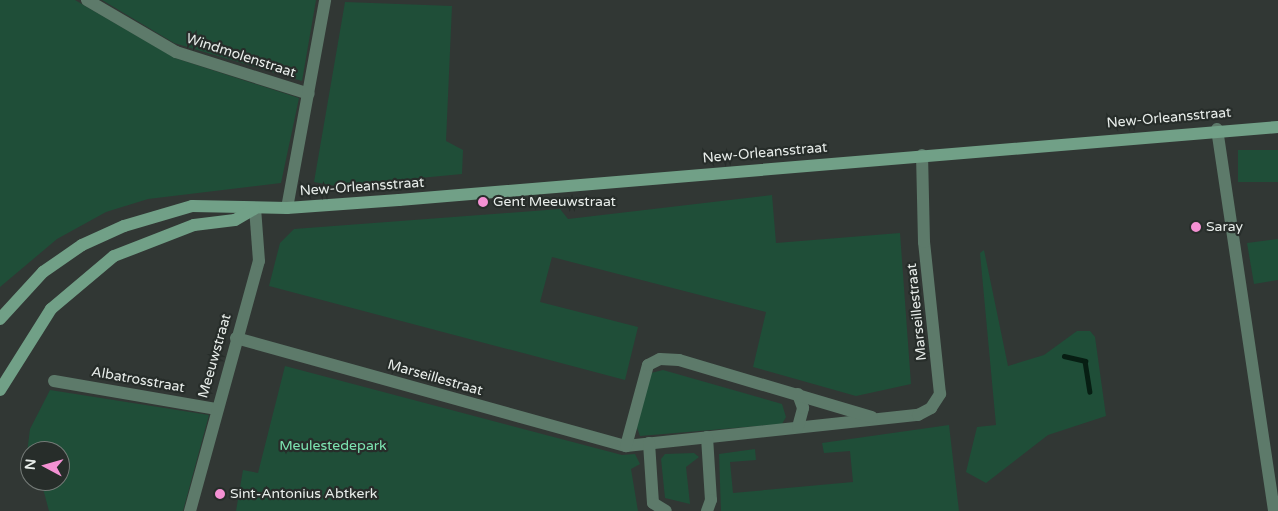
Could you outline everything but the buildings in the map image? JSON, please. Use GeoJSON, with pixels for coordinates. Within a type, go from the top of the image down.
{"type":"FeatureCollection","features":[{"type":"Feature","properties":{"kind":"main road","name":"New-Orleansstraat"},"geometry":{"type":"LineString","coordinates":[[0,319],[43,272],[82,245],[124,226],[192,206],[286,208],[1217,129],[1278,127]]}},
{"type":"Feature","properties":{"kind":"main road","name":"New-Orleansstraat"},"geometry":{"type":"LineString","coordinates":[[0,390],[51,309],[114,256],[194,225],[234,220],[256,208]]}},
{"type":"Feature","properties":{"kind":"street","name":"Windmolenstraat"},"geometry":{"type":"LineString","coordinates":[[87,0],[176,52],[309,94]]}},
{"type":"Feature","properties":{"kind":"street"},"geometry":{"type":"LineString","coordinates":[[286,208],[309,94],[325,0]]}},
{"type":"Feature","properties":{"kind":"street"},"geometry":{"type":"LineString","coordinates":[[1217,129],[1274,511]]}},
{"type":"Feature","properties":{"kind":"street","name":"Marseillestraat"},"geometry":{"type":"LineString","coordinates":[[236,338],[626,446],[918,414],[931,408],[940,394],[924,242],[922,155]]}},
{"type":"Feature","properties":{"kind":"street","name":"Meeuwstraat"},"geometry":{"type":"LineString","coordinates":[[190,511],[216,410],[259,260],[256,208]]}},
{"type":"Feature","properties":{"kind":"street","name":"Marseillestraat"},"geometry":{"type":"LineString","coordinates":[[626,446],[648,365],[660,358],[798,394],[877,418]]}},
{"type":"Feature","properties":{"kind":"street","name":"Albatrosstraat"},"geometry":{"type":"LineString","coordinates":[[54,381],[216,410]]}},
{"type":"Feature","properties":{"kind":"street"},"geometry":{"type":"LineString","coordinates":[[798,394],[803,408],[798,427]]}},
{"type":"Feature","properties":{"kind":"street"},"geometry":{"type":"LineString","coordinates":[[707,437],[711,500],[707,511]]}},
{"type":"Feature","properties":{"kind":"street"},"geometry":{"type":"LineString","coordinates":[[649,443],[654,503],[666,511]]}},
{"type":"Feature","properties":{"kind":"green space"},"geometry":{"type":"Polygon","coordinates":[[[0,0],[75,0],[175,58],[299,98],[281,183],[148,199],[106,212],[57,239],[0,287],[0,0]]]}},
{"type":"Feature","properties":{"kind":"green space"},"geometry":{"type":"Polygon","coordinates":[[[102,0],[316,0],[302,81],[174,43],[102,0]]]}},
{"type":"Feature","properties":{"kind":"green space"},"geometry":{"type":"Polygon","coordinates":[[[345,2],[452,6],[446,141],[463,150],[462,174],[336,186],[314,182],[345,2]]]}},
{"type":"Feature","properties":{"kind":"green space"},"geometry":{"type":"Polygon","coordinates":[[[1238,150],[1278,150],[1278,182],[1238,182],[1238,150]]]}},
{"type":"Feature","properties":{"kind":"green space"},"geometry":{"type":"Polygon","coordinates":[[[772,195],[776,243],[900,233],[911,384],[856,396],[753,367],[766,312],[552,257],[540,302],[638,327],[625,380],[269,286],[280,243],[294,229],[560,209],[568,219],[772,195]]]}},
{"type":"Feature","properties":{"kind":"green space"},"geometry":{"type":"Polygon","coordinates":[[[1278,239],[1278,280],[1254,284],[1247,243],[1278,239]]]}},
{"type":"Feature","properties":{"kind":"green space"},"geometry":{"type":"Polygon","coordinates":[[[984,250],[1008,366],[1044,355],[1077,331],[1090,331],[1095,337],[1106,416],[1048,435],[986,483],[966,472],[977,427],[996,425],[980,253],[984,250]]]}},
{"type":"Feature","properties":{"kind":"green space","name":"Meulestedepark"},"geometry":{"type":"Polygon","coordinates":[[[285,366],[622,455],[635,454],[640,464],[631,469],[638,511],[236,511],[243,470],[258,473],[285,366]]]}},
{"type":"Feature","properties":{"kind":"green space"},"geometry":{"type":"Polygon","coordinates":[[[663,370],[782,404],[786,417],[782,424],[640,436],[636,425],[651,373],[663,370]]]}},
{"type":"Feature","properties":{"kind":"green space"},"geometry":{"type":"Polygon","coordinates":[[[50,390],[209,415],[183,511],[49,511],[44,491],[70,491],[70,441],[28,441],[30,429],[50,390]]]}},
{"type":"Feature","properties":{"kind":"green space"},"geometry":{"type":"Polygon","coordinates":[[[949,425],[959,511],[721,511],[719,454],[755,449],[756,460],[730,462],[733,493],[853,482],[850,451],[824,453],[822,443],[949,425]]]}},
{"type":"Feature","properties":{"kind":"green space"},"geometry":{"type":"Polygon","coordinates":[[[694,453],[699,457],[686,467],[690,504],[665,498],[661,459],[665,454],[694,453]]]}},
{"type":"Feature","properties":{"kind":"waterway"},"geometry":{"type":"LineString","coordinates":[[1064,356],[1085,361],[1090,392]]}},
{"type":"Feature","properties":{"kind":"place","name":"Gent Meeuwstraat"},"geometry":{"type":"Point","coordinates":[483,202]}},
{"type":"Feature","properties":{"kind":"place","name":"Saray"},"geometry":{"type":"Point","coordinates":[1196,227]}},
{"type":"Feature","properties":{"kind":"place","name":"Sint-Antonius Abtkerk"},"geometry":{"type":"Point","coordinates":[220,494]}}]}
